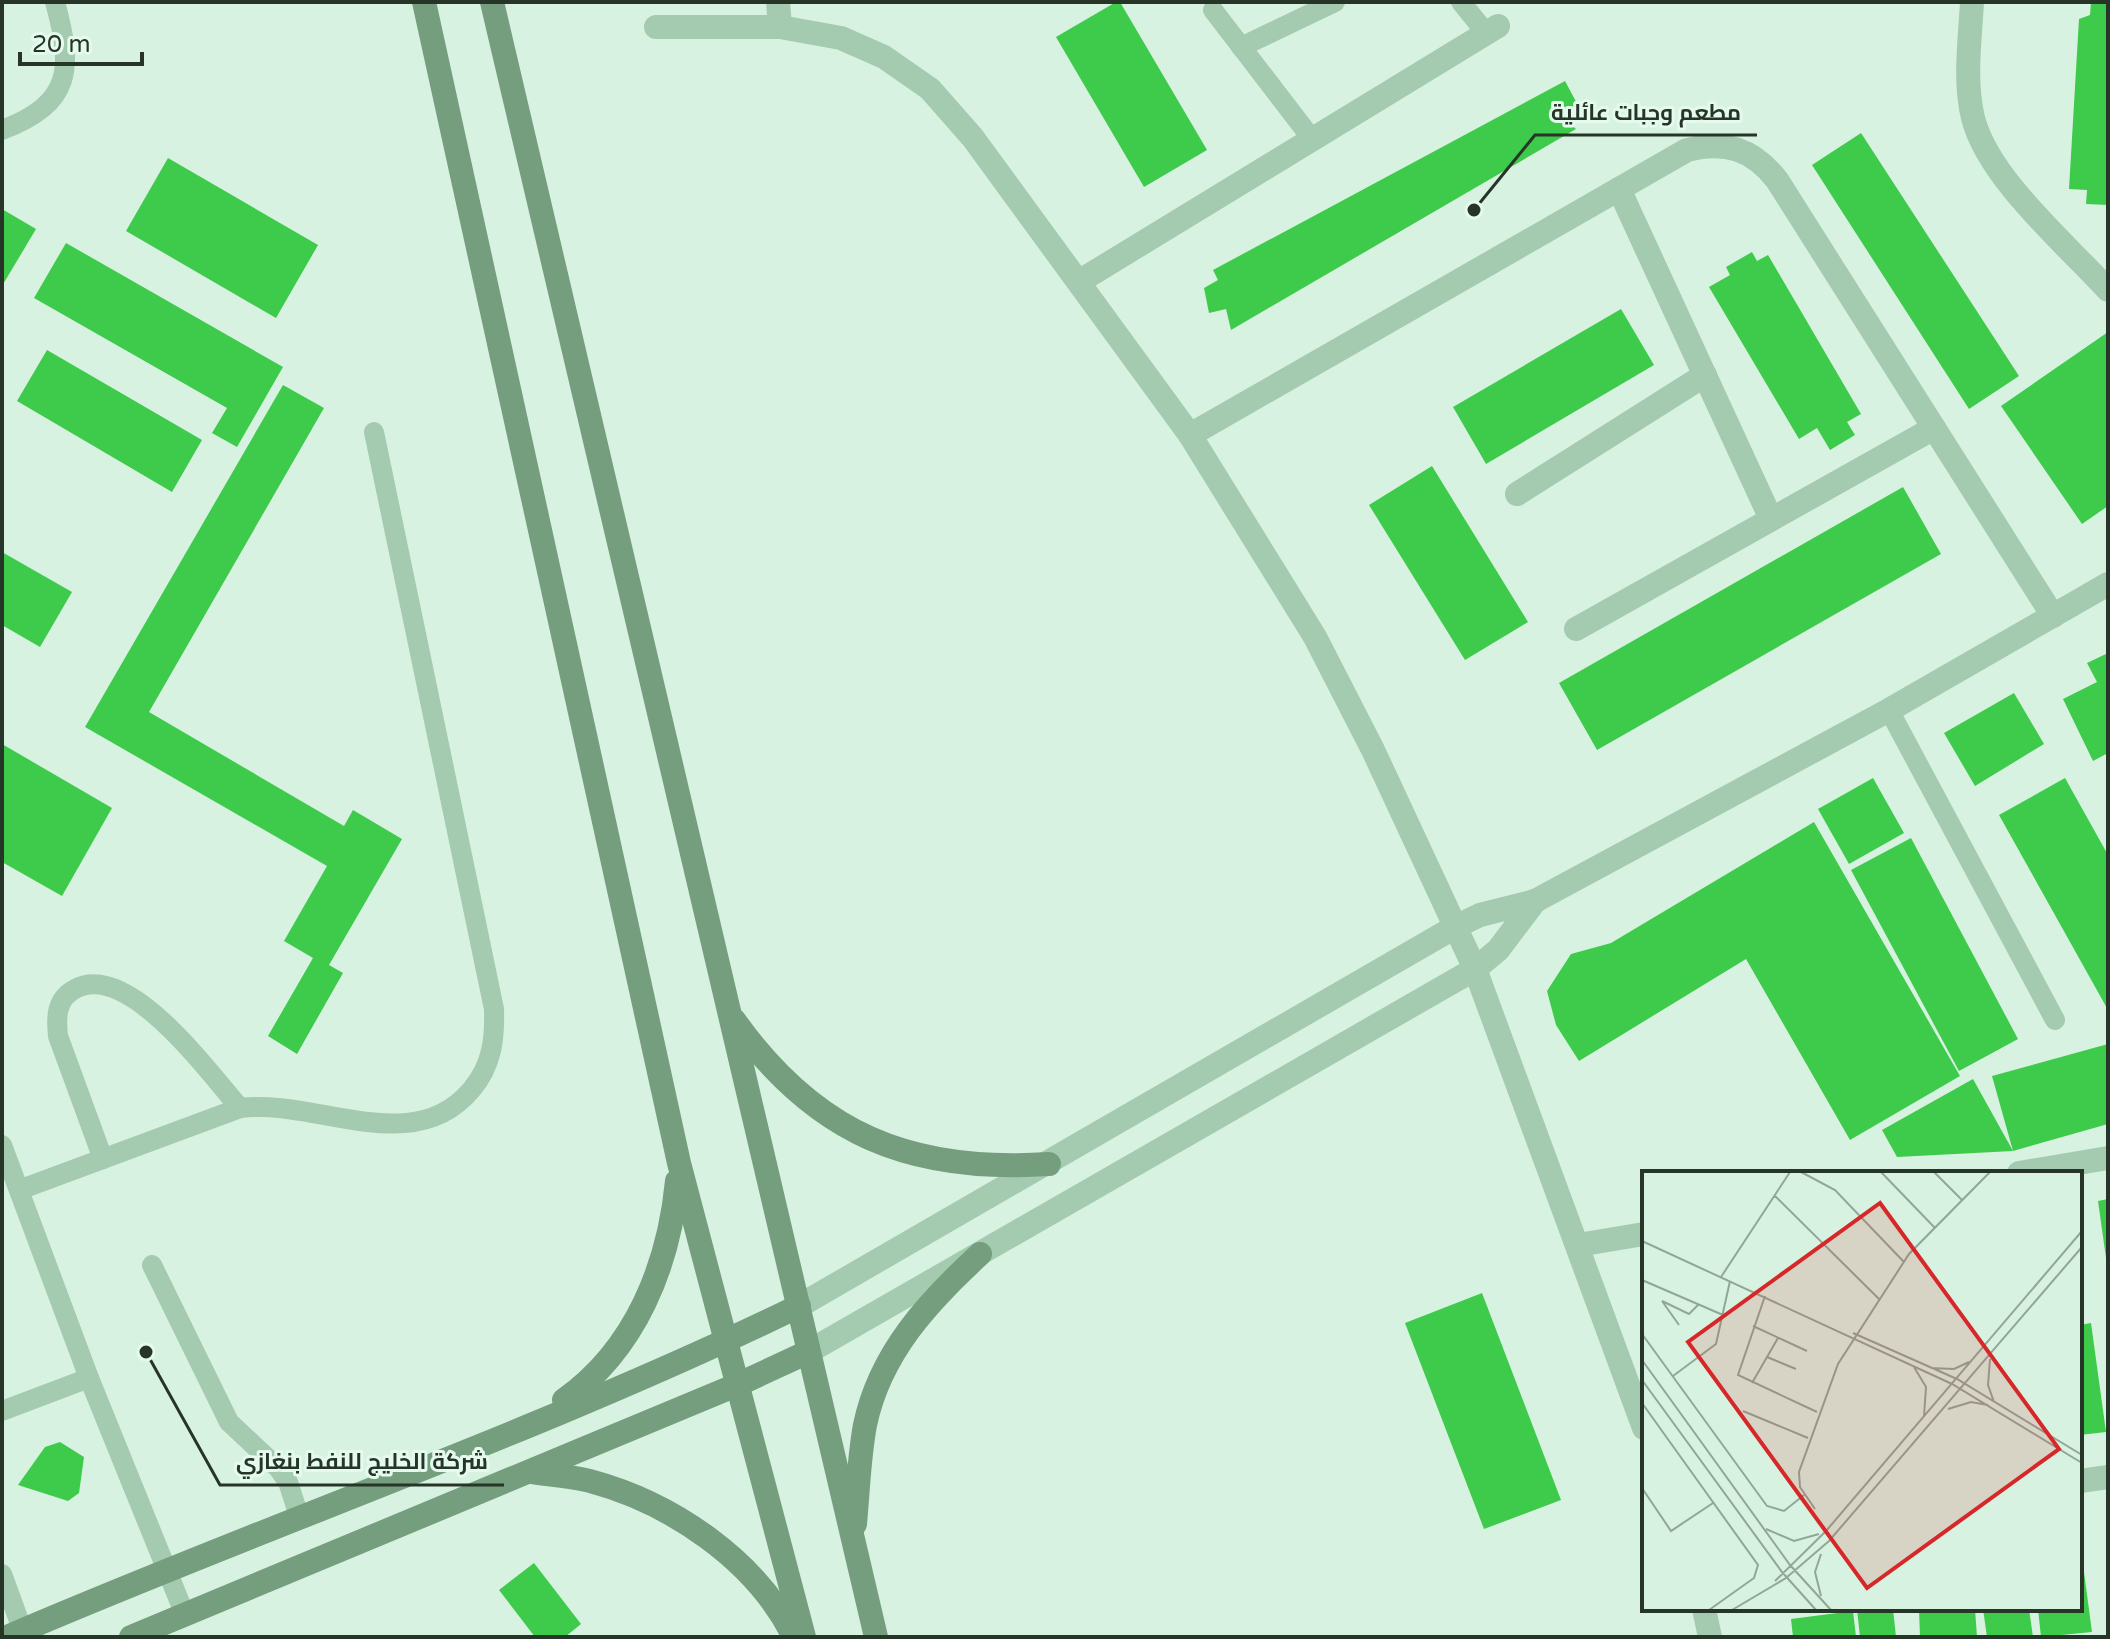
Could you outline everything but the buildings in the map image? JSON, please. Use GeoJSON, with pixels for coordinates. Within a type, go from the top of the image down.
{"type":"FeatureCollection","features":[{"type":"Feature","properties":{"kind":"main road"},"geometry":{"type":"LineString","coordinates":[[424,2],[679,1163],[804,1637]]}},
{"type":"Feature","properties":{"kind":"main road"},"geometry":{"type":"LineString","coordinates":[[492,2],[876,1637]]}},
{"type":"Feature","properties":{"kind":"main road"},"geometry":{"type":"LineString","coordinates":[[727,1010],[759,1054],[797,1093],[840,1124],[865,1136],[889,1147],[942,1162],[995,1167],[1049,1164]]}},
{"type":"Feature","properties":{"kind":"main road"},"geometry":{"type":"LineString","coordinates":[[533,1423],[583,1387],[625,1339],[655,1285],[673,1225],[679,1163]]}},
{"type":"Feature","properties":{"kind":"main road"},"geometry":{"type":"LineString","coordinates":[[853,1542],[865,1426],[878,1380],[900,1341],[932,1298],[980,1254]]}},
{"type":"Feature","properties":{"kind":"main road"},"geometry":{"type":"LineString","coordinates":[[18,1635],[167,1570],[533,1423],[726,1341],[799,1306]]}},
{"type":"Feature","properties":{"kind":"main road"},"geometry":{"type":"LineString","coordinates":[[131,1637],[739,1384],[808,1352]]}},
{"type":"Feature","properties":{"kind":"main road"},"geometry":{"type":"LineString","coordinates":[[527,1472],[589,1481],[648,1502],[703,1533],[750,1575],[794,1637]]}},
{"type":"Feature","properties":{"kind":"street"},"geometry":{"type":"LineString","coordinates":[[778,2],[780,27]]}},
{"type":"Feature","properties":{"kind":"street"},"geometry":{"type":"LineString","coordinates":[[1972,2],[1968,85],[1973,119],[1985,150],[2001,175],[2108,290]]}},
{"type":"Feature","properties":{"kind":"street"},"geometry":{"type":"LineString","coordinates":[[656,27],[780,27],[841,38],[884,57],[930,89],[973,138],[1190,435],[1315,637],[1373,750],[1475,969],[1642,1422]]}},
{"type":"Feature","properties":{"kind":"street"},"geometry":{"type":"LineString","coordinates":[[1080,281],[1492,29]]}},
{"type":"Feature","properties":{"kind":"street"},"geometry":{"type":"LineString","coordinates":[[1190,435],[1687,150],[1706,145],[1726,145],[1747,152],[1765,165],[2053,616]]}},
{"type":"Feature","properties":{"kind":"street"},"geometry":{"type":"LineString","coordinates":[[1619,189],[1771,519]]}},
{"type":"Feature","properties":{"kind":"street"},"geometry":{"type":"LineString","coordinates":[[1517,494],[1705,375]]}},
{"type":"Feature","properties":{"kind":"street"},"geometry":{"type":"LineString","coordinates":[[1576,629],[1934,428]]}},
{"type":"Feature","properties":{"kind":"street"},"geometry":{"type":"LineString","coordinates":[[799,1306],[1455,927],[1480,915],[1535,901],[1889,710],[2108,584]]}},
{"type":"Feature","properties":{"kind":"street"},"geometry":{"type":"LineString","coordinates":[[808,1352],[1475,969],[1498,950],[1535,901]]}},
{"type":"Feature","properties":{"kind":"street"},"geometry":{"type":"LineString","coordinates":[[2031,1171],[2108,1158]]}},
{"type":"Feature","properties":{"kind":"street"},"geometry":{"type":"LineString","coordinates":[[1578,1245],[1642,1234]]}},
{"type":"Feature","properties":{"kind":"street"},"geometry":{"type":"LineString","coordinates":[[2082,1481],[2108,1477]]}},
{"type":"Feature","properties":{"kind":"street"},"geometry":{"type":"LineString","coordinates":[[1704,1611],[1710,1637]]}},
{"type":"Feature","properties":{"kind":"lane"},"geometry":{"type":"LineString","coordinates":[[2,130],[25,121],[49,102],[66,74],[67,46],[55,2]]}},
{"type":"Feature","properties":{"kind":"lane"},"geometry":{"type":"LineString","coordinates":[[1241,47],[1335,2]]}},
{"type":"Feature","properties":{"kind":"lane"},"geometry":{"type":"LineString","coordinates":[[1461,2],[1492,29]]}},
{"type":"Feature","properties":{"kind":"lane"},"geometry":{"type":"LineString","coordinates":[[1213,10],[1312,139]]}},
{"type":"Feature","properties":{"kind":"lane"},"geometry":{"type":"LineString","coordinates":[[19,1190],[240,1108],[265,1104],[363,1121],[422,1122],[464,1099],[491,1058],[495,1034],[494,1009],[374,432]]}},
{"type":"Feature","properties":{"kind":"lane"},"geometry":{"type":"LineString","coordinates":[[1889,710],[2055,1020]]}},
{"type":"Feature","properties":{"kind":"lane"},"geometry":{"type":"LineString","coordinates":[[103,1159],[58,1036],[56,1019],[60,1002],[81,985],[97,983],[115,988],[149,1008],[240,1108]]}},
{"type":"Feature","properties":{"kind":"lane"},"geometry":{"type":"LineString","coordinates":[[2,1145],[89,1378],[185,1615]]}},
{"type":"Feature","properties":{"kind":"lane"},"geometry":{"type":"LineString","coordinates":[[152,1265],[229,1422],[278,1468],[288,1482],[299,1516]]}},
{"type":"Feature","properties":{"kind":"lane"},"geometry":{"type":"LineString","coordinates":[[2,1411],[89,1378]]}},
{"type":"Feature","properties":{"kind":"lane"},"geometry":{"type":"LineString","coordinates":[[2,1574],[18,1635]]}},
{"type":"Feature","properties":{"kind":"place","name":"مطعم وجبات عائلية"},"geometry":{"type":"Point","coordinates":[1474,210]}},
{"type":"Feature","properties":{"kind":"place","name":"شركة الخليج للنفط بنغازي"},"geometry":{"type":"Point","coordinates":[146,1352]}}]}
